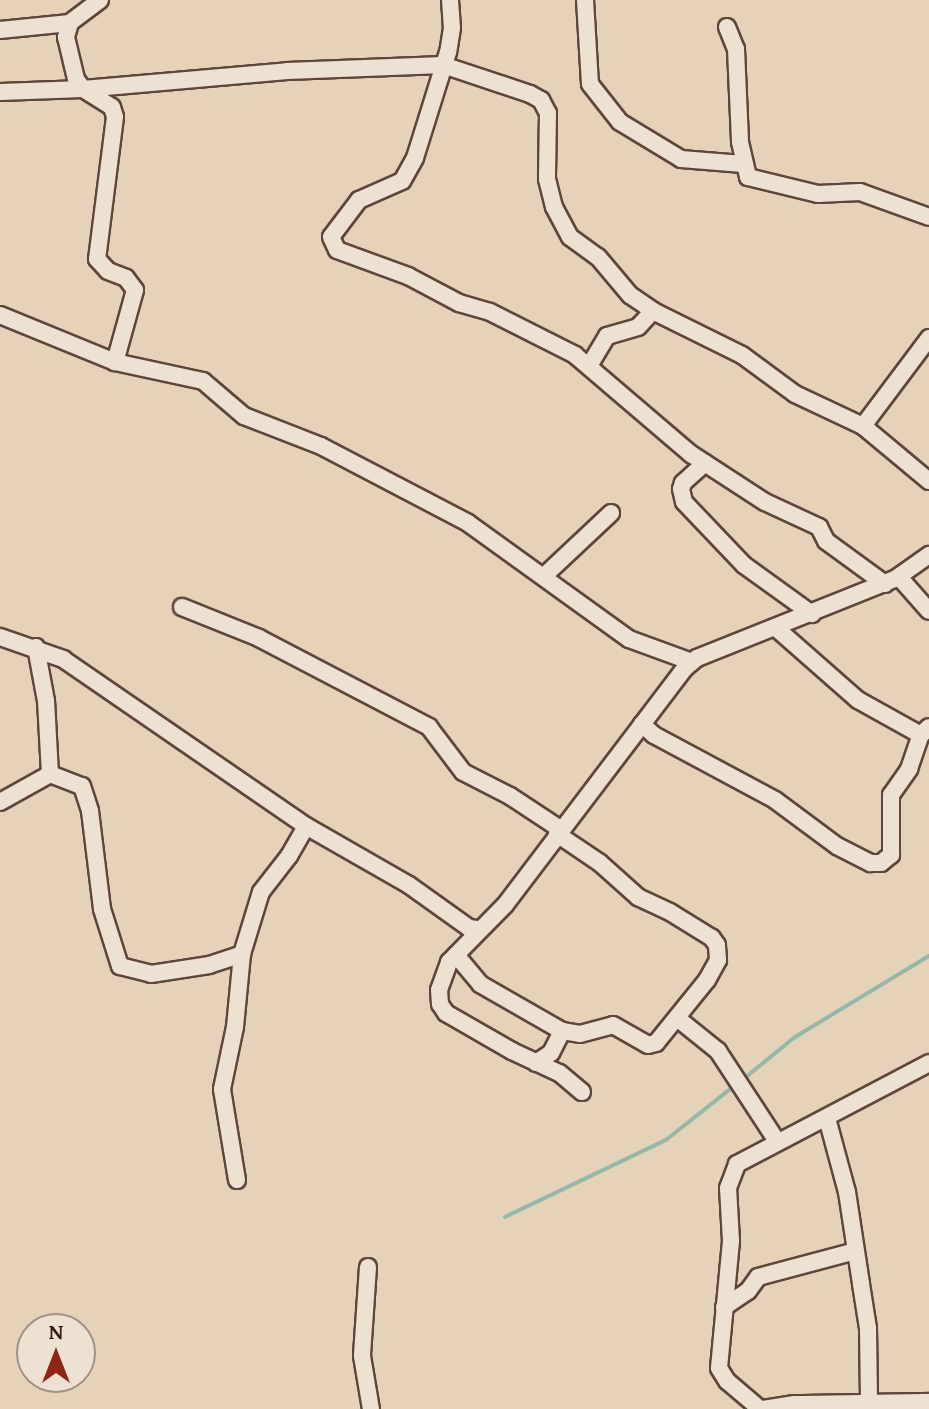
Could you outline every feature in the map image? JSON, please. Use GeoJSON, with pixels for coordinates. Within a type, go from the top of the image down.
{"type":"FeatureCollection","features":[{"type":"Feature","properties":{"kind":"street"},"geometry":{"type":"LineString","coordinates":[[0,30],[70,23],[100,0]]}},
{"type":"Feature","properties":{"kind":"street"},"geometry":{"type":"LineString","coordinates":[[450,0],[452,28],[415,158],[402,181],[359,200],[331,237],[337,250],[408,276],[459,303],[490,312],[575,355],[654,426],[705,463],[765,502],[811,522],[826,541],[892,581],[929,611]]}},
{"type":"Feature","properties":{"kind":"street"},"geometry":{"type":"LineString","coordinates":[[585,0],[584,37],[590,84],[620,122],[681,159],[743,164]]}},
{"type":"Feature","properties":{"kind":"street"},"geometry":{"type":"LineString","coordinates":[[70,23],[66,48],[83,89],[112,107],[115,117],[97,259],[108,271],[126,278],[135,290],[115,362]]}},
{"type":"Feature","properties":{"kind":"street"},"geometry":{"type":"LineString","coordinates":[[727,27],[736,49],[744,174],[751,179],[818,194],[860,192],[929,217]]}},
{"type":"Feature","properties":{"kind":"street"},"geometry":{"type":"LineString","coordinates":[[0,92],[83,89],[287,71],[443,65],[530,94],[544,104],[549,120],[547,179],[561,220],[575,242],[598,257],[630,295],[653,311],[732,349],[795,394],[863,426],[929,481]]}},
{"type":"Feature","properties":{"kind":"street"},"geometry":{"type":"LineString","coordinates":[[589,366],[607,336],[638,327],[653,311]]}},
{"type":"Feature","properties":{"kind":"street"},"geometry":{"type":"LineString","coordinates":[[0,315],[115,362],[203,381],[244,416],[321,446],[468,523],[629,639],[692,662]]}},
{"type":"Feature","properties":{"kind":"street"},"geometry":{"type":"LineString","coordinates":[[863,426],[929,338]]}},
{"type":"Feature","properties":{"kind":"street"},"geometry":{"type":"LineString","coordinates":[[705,463],[683,483],[684,502],[744,565],[812,614]]}},
{"type":"Feature","properties":{"kind":"street"},"geometry":{"type":"LineString","coordinates":[[544,576],[611,513]]}},
{"type":"Feature","properties":{"kind":"street"},"geometry":{"type":"LineString","coordinates":[[582,1092],[559,1073],[446,1013],[440,1004],[439,990],[443,975],[477,929],[492,920],[692,662],[892,581],[929,555]]}},
{"type":"Feature","properties":{"kind":"street"},"geometry":{"type":"LineString","coordinates":[[182,607],[259,638],[429,727],[463,772],[510,796],[600,863],[638,897],[712,938],[717,945],[718,960],[677,1018],[652,1045],[613,1025],[580,1034],[562,1031],[480,984],[456,955]]}},
{"type":"Feature","properties":{"kind":"street"},"geometry":{"type":"LineString","coordinates":[[642,724],[682,751],[775,800],[837,846],[871,863],[881,863],[891,855],[891,795],[909,769],[925,731],[858,700],[776,628]]}},
{"type":"Feature","properties":{"kind":"street"},"geometry":{"type":"LineString","coordinates":[[0,637],[36,647],[63,659],[306,826],[409,885],[469,928],[477,929]]}},
{"type":"Feature","properties":{"kind":"street"},"geometry":{"type":"LineString","coordinates":[[36,647],[46,701],[50,774]]}},
{"type":"Feature","properties":{"kind":"street"},"geometry":{"type":"LineString","coordinates":[[0,802],[50,774],[82,786],[90,811],[102,909],[120,966],[151,974],[209,965],[242,954]]}},
{"type":"Feature","properties":{"kind":"street"},"geometry":{"type":"LineString","coordinates":[[237,1180],[222,1089],[235,1027],[242,954],[261,892],[270,875],[289,856],[306,826]]}},
{"type":"Feature","properties":{"kind":"street"},"geometry":{"type":"LineString","coordinates":[[677,1018],[718,1051],[777,1141]]}},
{"type":"Feature","properties":{"kind":"street"},"geometry":{"type":"LineString","coordinates":[[536,1063],[551,1053],[562,1031]]}},
{"type":"Feature","properties":{"kind":"street"},"geometry":{"type":"LineString","coordinates":[[929,1063],[737,1164],[728,1188],[731,1241],[719,1368],[727,1381],[761,1409],[795,1404],[929,1402]]}},
{"type":"Feature","properties":{"kind":"street"},"geometry":{"type":"LineString","coordinates":[[827,1118],[847,1192],[868,1328],[869,1401]]}},
{"type":"Feature","properties":{"kind":"street"},"geometry":{"type":"LineString","coordinates":[[724,1307],[748,1291],[758,1277],[856,1251]]}},
{"type":"Feature","properties":{"kind":"street"},"geometry":{"type":"LineString","coordinates":[[368,1267],[362,1356],[371,1409]]}},
{"type":"Feature","properties":{"kind":"waterway"},"geometry":{"type":"LineString","coordinates":[[741,1081],[795,1037],[929,956]]}},
{"type":"Feature","properties":{"kind":"waterway"},"geometry":{"type":"LineString","coordinates":[[505,1217],[666,1140],[734,1086]]}}]}
